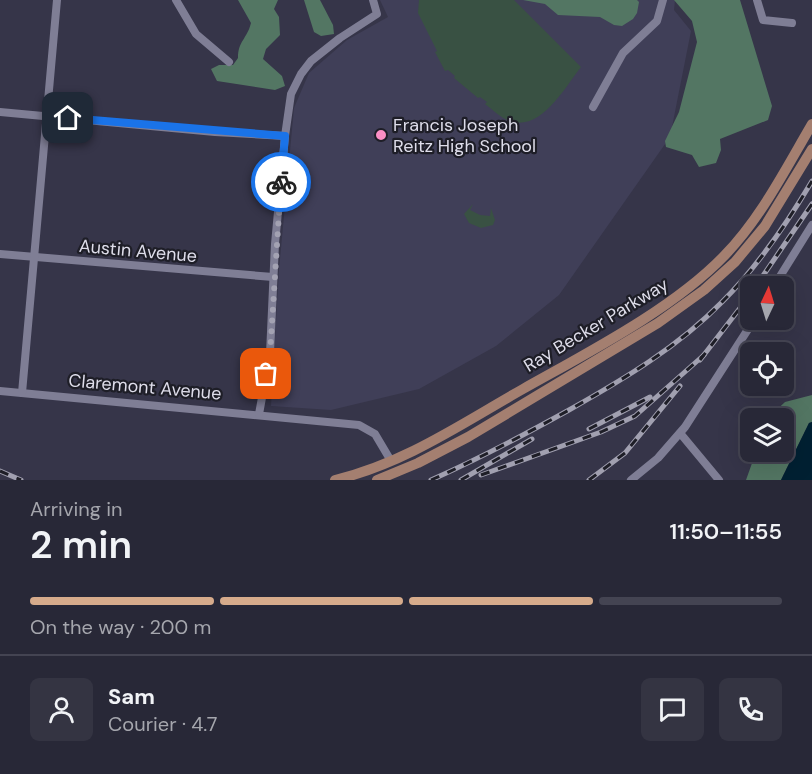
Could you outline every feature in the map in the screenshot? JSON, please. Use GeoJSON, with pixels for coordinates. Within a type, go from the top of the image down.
{"type":"FeatureCollection","features":[{"type":"Feature","properties":{"kind":"main road","name":"Ray Becker Parkway"},"geometry":{"type":"LineString","coordinates":[[335,480],[392,461],[438,440],[651,312],[696,281],[726,254],[755,219],[812,124]]}},
{"type":"Feature","properties":{"kind":"main road","name":"Ray Becker Parkway"},"geometry":{"type":"LineString","coordinates":[[377,480],[398,476],[468,437],[658,323],[697,296],[735,262],[759,234],[812,149]]}},
{"type":"Feature","properties":{"kind":"main road","name":"Claremont Avenue"},"geometry":{"type":"LineString","coordinates":[[392,461],[398,476]]}},
{"type":"Feature","properties":{"kind":"street"},"geometry":{"type":"LineString","coordinates":[[22,393],[57,0]]}},
{"type":"Feature","properties":{"kind":"street"},"geometry":{"type":"LineString","coordinates":[[176,0],[196,34],[229,62]]}},
{"type":"Feature","properties":{"kind":"street"},"geometry":{"type":"LineString","coordinates":[[259,414],[270,354],[273,277],[285,136],[291,94],[301,74],[324,50],[377,14],[373,0]]}},
{"type":"Feature","properties":{"kind":"street"},"geometry":{"type":"LineString","coordinates":[[593,107],[624,53],[657,21],[663,0]]}},
{"type":"Feature","properties":{"kind":"street"},"geometry":{"type":"LineString","coordinates":[[757,0],[763,20],[792,23]]}},
{"type":"Feature","properties":{"kind":"street"},"geometry":{"type":"LineString","coordinates":[[0,112],[285,136]]}},
{"type":"Feature","properties":{"kind":"street"},"geometry":{"type":"LineString","coordinates":[[780,276],[812,225]]}},
{"type":"Feature","properties":{"kind":"street","name":"Austin Avenue"},"geometry":{"type":"LineString","coordinates":[[0,254],[273,277]]}},
{"type":"Feature","properties":{"kind":"street"},"geometry":{"type":"LineString","coordinates":[[631,480],[658,458],[680,433],[747,330]]}},
{"type":"Feature","properties":{"kind":"street","name":"Claremont Avenue"},"geometry":{"type":"LineString","coordinates":[[0,391],[359,425],[375,434],[392,461]]}},
{"type":"Feature","properties":{"kind":"street"},"geometry":{"type":"LineString","coordinates":[[680,433],[719,480]]}},
{"type":"Feature","properties":{"kind":"shaded area"},"geometry":{"type":"Polygon","coordinates":[[[380,0],[675,0],[674,10],[691,31],[670,137],[559,295],[496,346],[419,389],[331,410],[271,406],[279,270],[294,108],[309,73],[347,40],[388,17],[380,0]]]}},
{"type":"Feature","properties":{"kind":"shaded area"},"geometry":{"type":"Polygon","coordinates":[[[812,422],[812,480],[781,480],[790,462],[794,462],[794,454],[809,423],[812,422]]]}},
{"type":"Feature","properties":{"kind":"green space"},"geometry":{"type":"Polygon","coordinates":[[[238,0],[278,0],[274,9],[279,17],[280,35],[266,49],[263,59],[282,76],[285,86],[275,90],[217,81],[211,69],[219,65],[233,65],[238,58],[239,48],[251,23],[238,0]]]}},
{"type":"Feature","properties":{"kind":"green space"},"geometry":{"type":"Polygon","coordinates":[[[304,0],[320,0],[333,25],[334,34],[321,36],[314,32],[304,0]]]}},
{"type":"Feature","properties":{"kind":"green space"},"geometry":{"type":"Polygon","coordinates":[[[419,0],[514,0],[581,67],[552,105],[543,113],[523,122],[508,121],[454,78],[455,76],[448,70],[445,71],[418,13],[419,0]]]}},
{"type":"Feature","properties":{"kind":"green space"},"geometry":{"type":"Polygon","coordinates":[[[523,0],[637,0],[639,2],[633,19],[622,26],[614,25],[600,17],[558,15],[545,4],[523,0]]]}},
{"type":"Feature","properties":{"kind":"green space"},"geometry":{"type":"Polygon","coordinates":[[[674,0],[740,0],[772,106],[768,120],[720,139],[721,150],[716,163],[699,167],[692,155],[666,147],[665,141],[679,112],[697,42],[692,21],[674,0]]]}},
{"type":"Feature","properties":{"kind":"green space"},"geometry":{"type":"Polygon","coordinates":[[[473,204],[470,210],[480,215],[490,216],[491,208],[495,220],[493,225],[481,228],[469,223],[464,214],[473,204]]]}},
{"type":"Feature","properties":{"kind":"green space"},"geometry":{"type":"Polygon","coordinates":[[[812,395],[812,422],[809,423],[794,454],[794,408],[779,408],[785,402],[812,395]]]}},
{"type":"Feature","properties":{"kind":"green space"},"geometry":{"type":"Polygon","coordinates":[[[752,462],[790,462],[781,480],[746,480],[752,462]]]}},
{"type":"Feature","properties":{"kind":"railway"},"geometry":{"type":"LineString","coordinates":[[431,480],[501,446],[590,398],[650,361],[687,334],[748,274],[782,229],[812,181]]}},
{"type":"Feature","properties":{"kind":"railway"},"geometry":{"type":"LineString","coordinates":[[763,276],[812,204]]}},
{"type":"Feature","properties":{"kind":"railway"},"geometry":{"type":"LineString","coordinates":[[700,360],[740,308]]}},
{"type":"Feature","properties":{"kind":"railway"},"geometry":{"type":"LineString","coordinates":[[481,475],[601,432],[635,416],[704,355]]}},
{"type":"Feature","properties":{"kind":"railway"},"geometry":{"type":"LineString","coordinates":[[589,480],[625,453],[680,386]]}},
{"type":"Feature","properties":{"kind":"railway"},"geometry":{"type":"LineString","coordinates":[[589,429],[650,397]]}},
{"type":"Feature","properties":{"kind":"railway"},"geometry":{"type":"LineString","coordinates":[[461,480],[532,439]]}},
{"type":"Feature","properties":{"kind":"railway"},"geometry":{"type":"LineString","coordinates":[[0,471],[21,480]]}},
{"type":"Feature","properties":{"kind":"way so far"},"geometry":{"type":"LineString","coordinates":[[266,374],[270,354],[275,244],[281,182]]}},
{"type":"Feature","properties":{"kind":"place","name":"Francis Joseph Reitz High School"},"geometry":{"type":"Point","coordinates":[381,135]}},
{"type":"Feature","properties":{"kind":"route"},"geometry":{"type":"LineString","coordinates":[[68,118],[215,132],[285,136],[281,182]]}}]}
